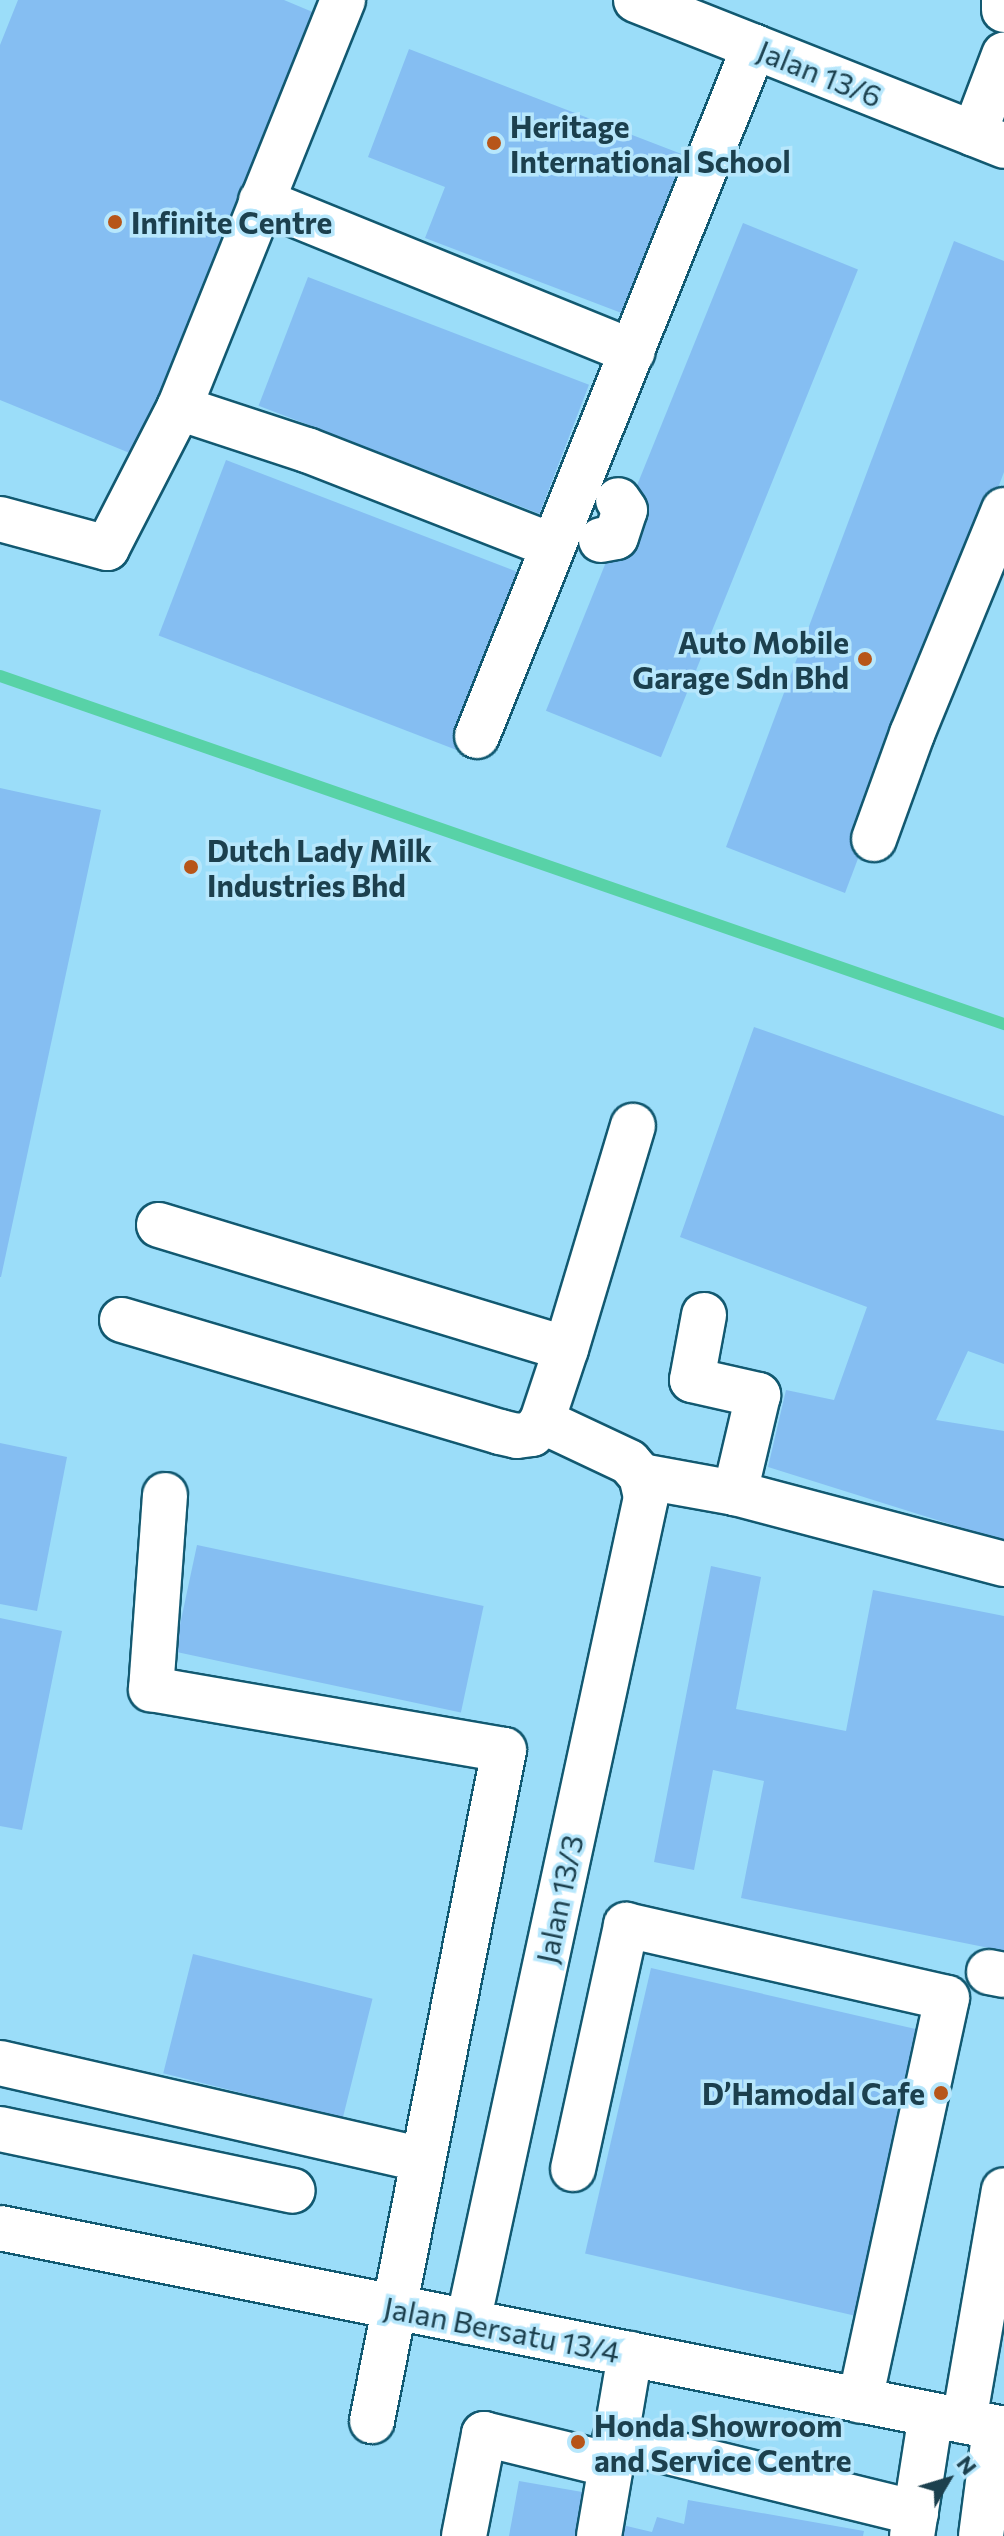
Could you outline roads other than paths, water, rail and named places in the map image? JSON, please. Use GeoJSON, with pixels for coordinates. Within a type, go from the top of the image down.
{"type":"FeatureCollection","features":[{"type":"Feature","properties":{"kind":"street"},"geometry":{"type":"LineString","coordinates":[[0,519],[107,548],[179,408],[343,0]]}},
{"type":"Feature","properties":{"kind":"street","name":"Jalan 13/6"},"geometry":{"type":"LineString","coordinates":[[636,0],[989,140]]}},
{"type":"Feature","properties":{"kind":"street"},"geometry":{"type":"LineString","coordinates":[[1004,0],[1004,10]]}},
{"type":"Feature","properties":{"kind":"street"},"geometry":{"type":"LineString","coordinates":[[477,736],[754,47]]}},
{"type":"Feature","properties":{"kind":"street"},"geometry":{"type":"LineString","coordinates":[[989,140],[1004,55]]}},
{"type":"Feature","properties":{"kind":"street"},"geometry":{"type":"LineString","coordinates":[[261,201],[632,352]]}},
{"type":"Feature","properties":{"kind":"street"},"geometry":{"type":"LineString","coordinates":[[179,408],[307,450],[553,546]]}},
{"type":"Feature","properties":{"kind":"street"},"geometry":{"type":"LineString","coordinates":[[601,540],[616,537],[625,510],[618,500]]}},
{"type":"Feature","properties":{"kind":"street"},"geometry":{"type":"LineString","coordinates":[[874,839],[912,734],[1004,510]]}},
{"type":"Feature","properties":{"kind":"street"},"geometry":{"type":"LineString","coordinates":[[122,1320],[500,1432],[526,1436],[542,1421],[633,1126]]}},
{"type":"Feature","properties":{"kind":"street"},"geometry":{"type":"LineString","coordinates":[[159,1225],[566,1349]]}},
{"type":"Feature","properties":{"kind":"street"},"geometry":{"type":"LineString","coordinates":[[704,1315],[692,1380],[758,1395],[735,1493]]}},
{"type":"Feature","properties":{"kind":"street"},"geometry":{"type":"LineString","coordinates":[[542,1421],[629,1462],[641,1476],[735,1493],[1004,1564]]}},
{"type":"Feature","properties":{"kind":"street","name":"Jalan 13/3"},"geometry":{"type":"LineString","coordinates":[[468,2322],[646,1497],[641,1476]]}},
{"type":"Feature","properties":{"kind":"street"},"geometry":{"type":"LineString","coordinates":[[165,1495],[151,1689],[504,1750],[372,2421]]}},
{"type":"Feature","properties":{"kind":"street"},"geometry":{"type":"LineString","coordinates":[[573,2169],[626,1925],[947,1998],[860,2401]]}},
{"type":"Feature","properties":{"kind":"street"},"geometry":{"type":"LineString","coordinates":[[0,2063],[423,2160]]}},
{"type":"Feature","properties":{"kind":"street"},"geometry":{"type":"LineString","coordinates":[[0,2129],[293,2191]]}},
{"type":"Feature","properties":{"kind":"street"},"geometry":{"type":"LineString","coordinates":[[981,2536],[974,2423],[991,2346],[1004,2190]]}},
{"type":"Feature","properties":{"kind":"street","name":"Jalan Bersatu 13/4"},"geometry":{"type":"LineString","coordinates":[[0,2228],[974,2423]]}},
{"type":"Feature","properties":{"kind":"street"},"geometry":{"type":"LineString","coordinates":[[599,2536],[630,2354]]}},
{"type":"Feature","properties":{"kind":"street"},"geometry":{"type":"LineString","coordinates":[[464,2536],[484,2434],[613,2452],[914,2525],[974,2423]]}},
{"type":"Feature","properties":{"kind":"waterway"},"geometry":{"type":"LineString","coordinates":[[0,676],[1004,1024]]}},
{"type":"Feature","properties":{"kind":"place","name":"Heritage International School"},"geometry":{"type":"Point","coordinates":[494,143]}},
{"type":"Feature","properties":{"kind":"place","name":"Infinite Centre"},"geometry":{"type":"Point","coordinates":[115,222]}},
{"type":"Feature","properties":{"kind":"place","name":"Auto Mobile Garage Sdn Bhd"},"geometry":{"type":"Point","coordinates":[865,659]}},
{"type":"Feature","properties":{"kind":"place","name":"Dutch Lady Milk Industries Bhd"},"geometry":{"type":"Point","coordinates":[191,867]}},
{"type":"Feature","properties":{"kind":"place","name":"D’Hamodal Cafe"},"geometry":{"type":"Point","coordinates":[941,2093]}},
{"type":"Feature","properties":{"kind":"place","name":"Honda Showroom and Service Centre"},"geometry":{"type":"Point","coordinates":[578,2442]}}]}
